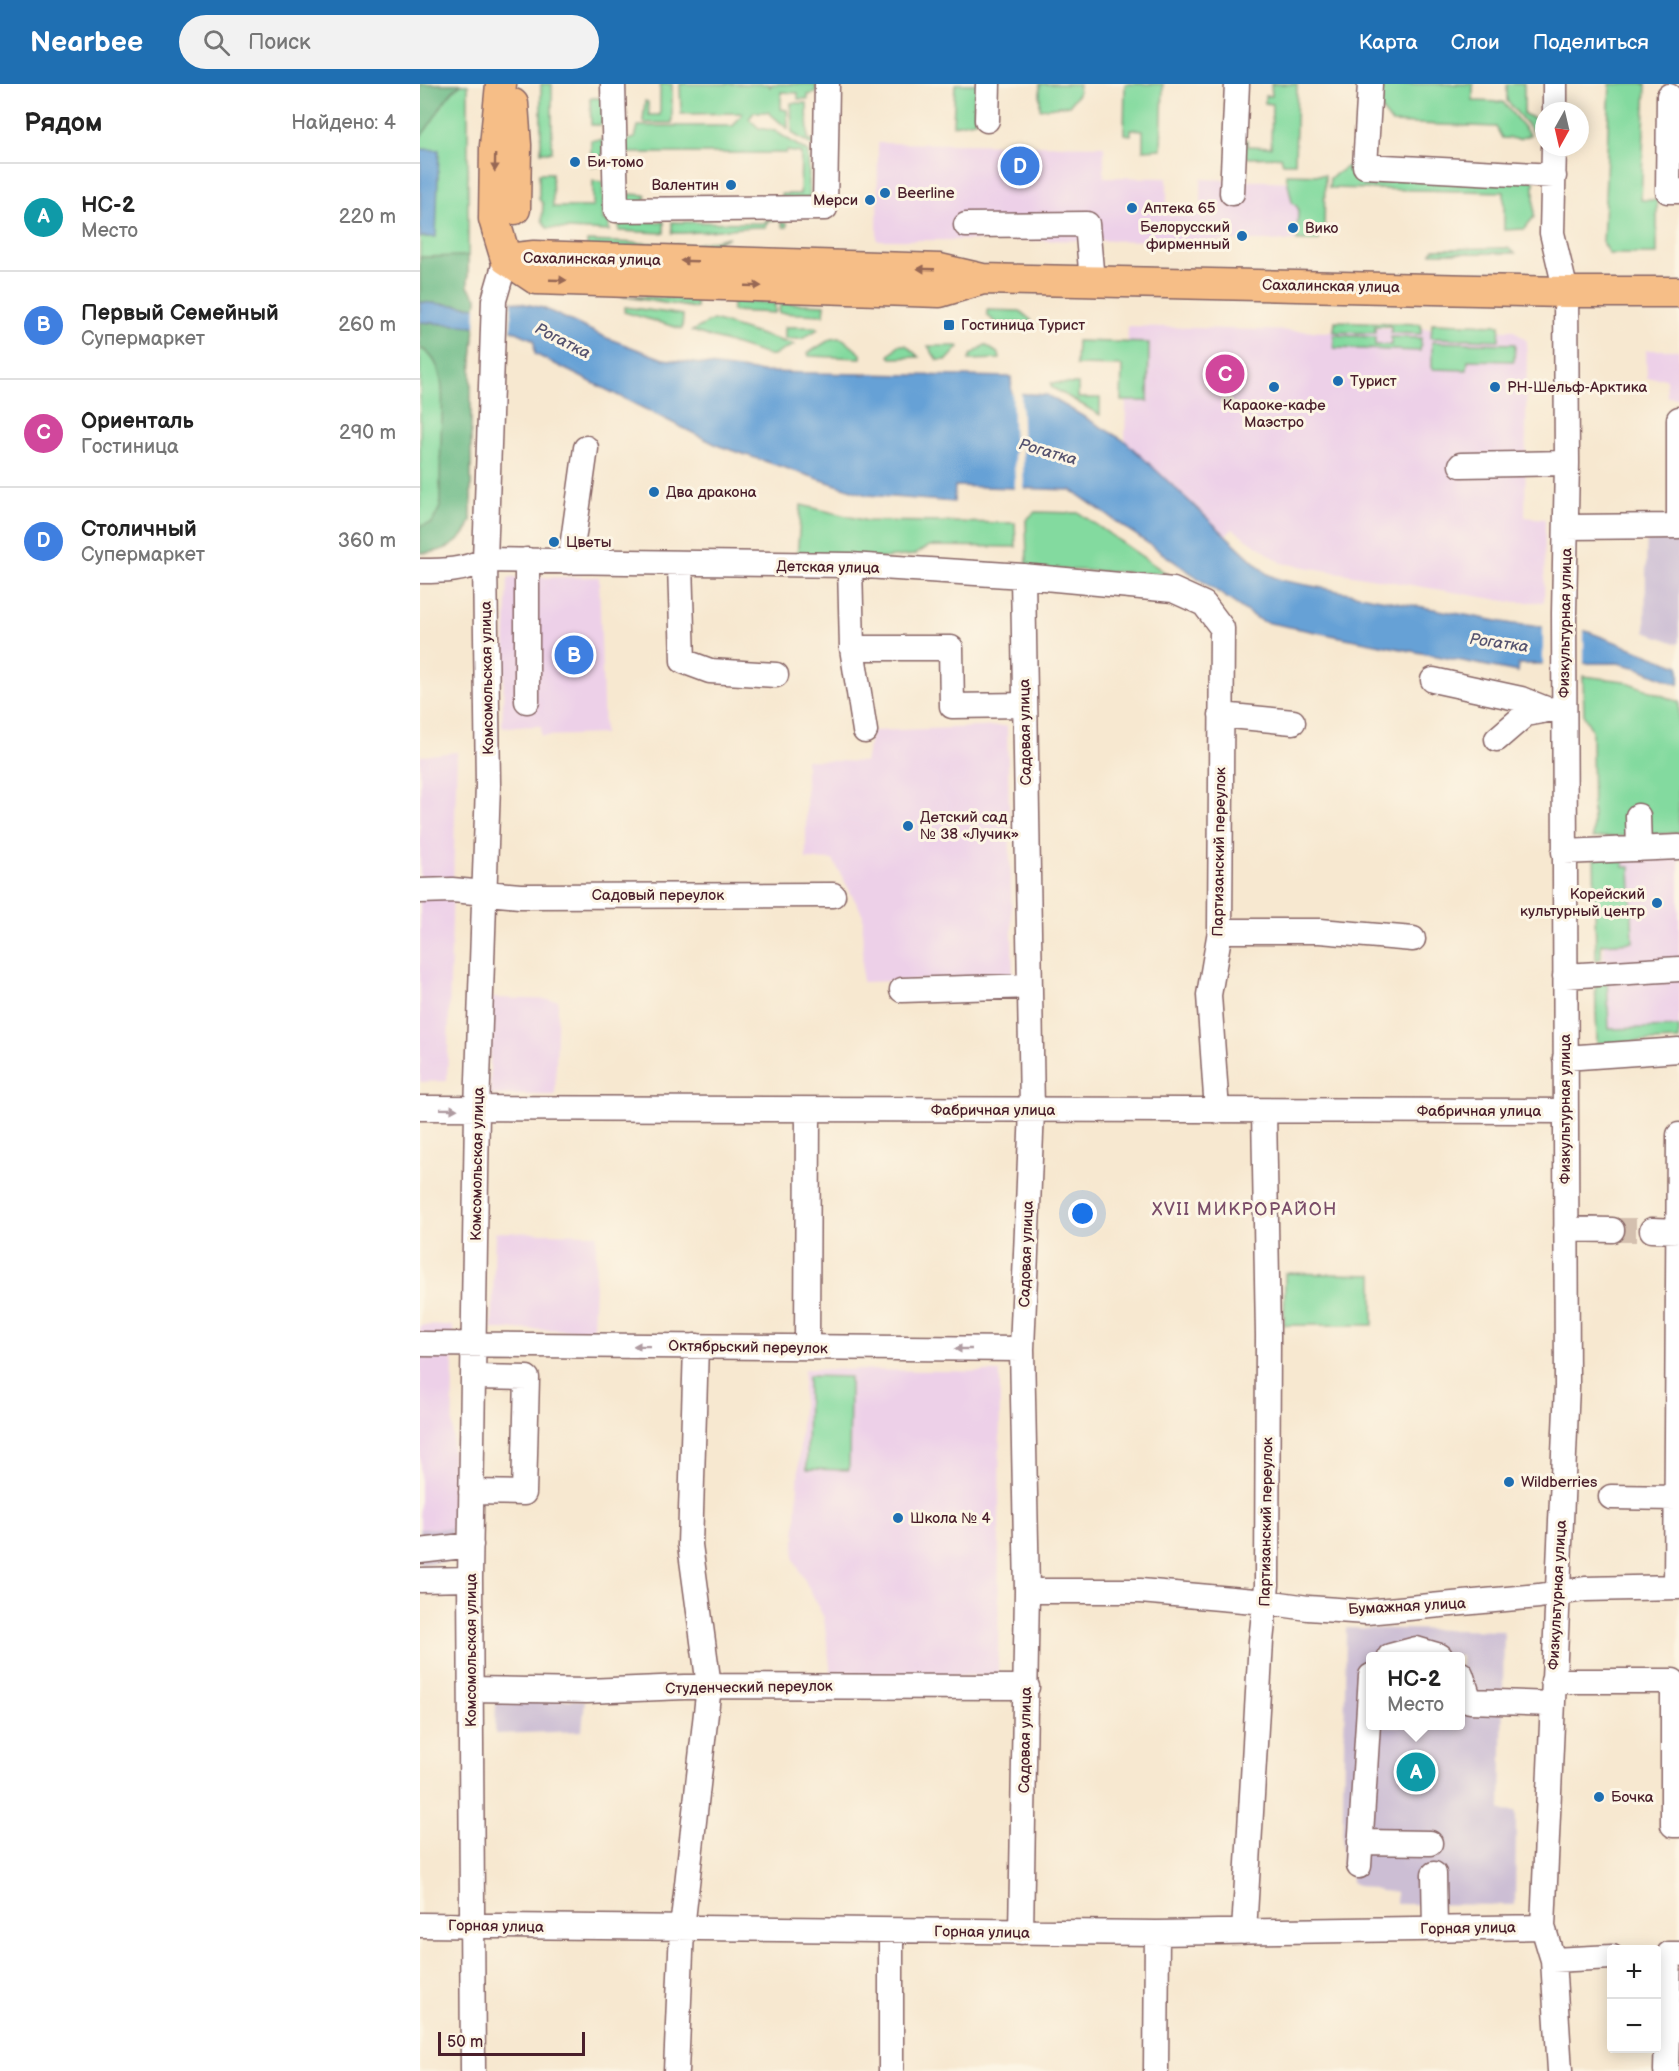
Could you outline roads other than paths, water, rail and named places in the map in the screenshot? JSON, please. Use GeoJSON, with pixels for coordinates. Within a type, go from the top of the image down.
{"type":"FeatureCollection","features":[{"type":"Feature","properties":{"kind":"main road"},"geometry":{"type":"LineString","coordinates":[[501,84],[495,146],[494,219],[506,259]]}},
{"type":"Feature","properties":{"kind":"main road","name":"Комсомольская улица"},"geometry":{"type":"LineString","coordinates":[[506,259],[515,220],[516,145],[511,84]]}},
{"type":"Feature","properties":{"kind":"main road","name":"Сахалинская улица"},"geometry":{"type":"LineString","coordinates":[[506,259],[534,256],[940,269],[983,279],[1566,292],[1679,292]]}},
{"type":"Feature","properties":{"kind":"street"},"geometry":{"type":"LineString","coordinates":[[613,84],[616,210],[825,208],[827,84]]}},
{"type":"Feature","properties":{"kind":"street"},"geometry":{"type":"LineString","coordinates":[[987,120],[988,84]]}},
{"type":"Feature","properties":{"kind":"street"},"geometry":{"type":"LineString","coordinates":[[1232,193],[1237,84]]}},
{"type":"Feature","properties":{"kind":"street"},"geometry":{"type":"LineString","coordinates":[[1370,84],[1365,166],[1554,176]]}},
{"type":"Feature","properties":{"kind":"street"},"geometry":{"type":"LineString","coordinates":[[1555,84],[1555,102]]}},
{"type":"Feature","properties":{"kind":"street"},"geometry":{"type":"LineString","coordinates":[[1669,96],[1668,191],[1679,191]]}},
{"type":"Feature","properties":{"kind":"street","name":"Физкультурная улица"},"geometry":{"type":"LineString","coordinates":[[1554,156],[1552,233],[1566,292],[1567,463],[1564,680],[1555,709],[1564,852],[1567,1386],[1543,1927],[1553,1960],[1560,2071]]}},
{"type":"Feature","properties":{"kind":"street"},"geometry":{"type":"LineString","coordinates":[[966,225],[1087,224],[1092,282]]}},
{"type":"Feature","properties":{"kind":"street","name":"Комсомольская улица"},"geometry":{"type":"LineString","coordinates":[[473,2071],[470,1579],[477,1110],[488,785],[485,560],[494,300],[506,259]]}},
{"type":"Feature","properties":{"kind":"street"},"geometry":{"type":"LineString","coordinates":[[1566,527],[1679,526],[1679,419]]}},
{"type":"Feature","properties":{"kind":"street"},"geometry":{"type":"LineString","coordinates":[[570,562],[586,448]]}},
{"type":"Feature","properties":{"kind":"street"},"geometry":{"type":"LineString","coordinates":[[1461,465],[1567,463]]}},
{"type":"Feature","properties":{"kind":"street","name":"Детская улица"},"geometry":{"type":"LineString","coordinates":[[420,571],[453,571],[469,568],[485,560],[850,565],[1023,576],[1173,591],[1204,604],[1222,628]]}},
{"type":"Feature","properties":{"kind":"street"},"geometry":{"type":"LineString","coordinates":[[527,561],[527,701]]}},
{"type":"Feature","properties":{"kind":"street"},"geometry":{"type":"LineString","coordinates":[[680,564],[683,661],[710,671],[776,675]]}},
{"type":"Feature","properties":{"kind":"street"},"geometry":{"type":"LineString","coordinates":[[850,565],[852,648],[865,731]]}},
{"type":"Feature","properties":{"kind":"street","name":"Садовая улица"},"geometry":{"type":"LineString","coordinates":[[1022,1932],[1027,1592],[1022,1349],[1032,1110],[1023,576]]}},
{"type":"Feature","properties":{"kind":"street","name":"Партизанский переулок"},"geometry":{"type":"LineString","coordinates":[[1217,1111],[1209,995],[1220,931],[1222,628]]}},
{"type":"Feature","properties":{"kind":"street"},"geometry":{"type":"LineString","coordinates":[[852,648],[951,648],[952,706],[1025,705]]}},
{"type":"Feature","properties":{"kind":"street"},"geometry":{"type":"LineString","coordinates":[[1433,680],[1521,699],[1555,709]]}},
{"type":"Feature","properties":{"kind":"street"},"geometry":{"type":"LineString","coordinates":[[1497,739],[1526,714],[1555,709]]}},
{"type":"Feature","properties":{"kind":"street"},"geometry":{"type":"LineString","coordinates":[[1221,715],[1293,722]]}},
{"type":"Feature","properties":{"kind":"street"},"geometry":{"type":"LineString","coordinates":[[1638,816],[1639,849]]}},
{"type":"Feature","properties":{"kind":"street"},"geometry":{"type":"LineString","coordinates":[[1564,852],[1679,847]]}},
{"type":"Feature","properties":{"kind":"street","name":"Садовый переулок"},"geometry":{"type":"LineString","coordinates":[[420,891],[452,890],[484,894],[833,895]]}},
{"type":"Feature","properties":{"kind":"street"},"geometry":{"type":"LineString","coordinates":[[1220,931],[1320,931],[1413,939]]}},
{"type":"Feature","properties":{"kind":"street"},"geometry":{"type":"LineString","coordinates":[[1565,976],[1679,969]]}},
{"type":"Feature","properties":{"kind":"street"},"geometry":{"type":"LineString","coordinates":[[902,990],[1030,986]]}},
{"type":"Feature","properties":{"kind":"street"},"geometry":{"type":"LineString","coordinates":[[1565,1058],[1679,1050]]}},
{"type":"Feature","properties":{"kind":"street","name":"Фабричная улица"},"geometry":{"type":"LineString","coordinates":[[420,1108],[477,1110],[1565,1112]]}},
{"type":"Feature","properties":{"kind":"street"},"geometry":{"type":"LineString","coordinates":[[807,1347],[808,1110]]}},
{"type":"Feature","properties":{"kind":"street","name":"Партизанский переулок"},"geometry":{"type":"LineString","coordinates":[[1244,1932],[1261,1641],[1266,1602],[1269,1335],[1264,1111]]}},
{"type":"Feature","properties":{"kind":"street"},"geometry":{"type":"LineString","coordinates":[[1677,1587],[1679,1135]]}},
{"type":"Feature","properties":{"kind":"street"},"geometry":{"type":"LineString","coordinates":[[1566,1229],[1612,1230]]}},
{"type":"Feature","properties":{"kind":"street"},"geometry":{"type":"LineString","coordinates":[[1652,1230],[1678,1231]]}},
{"type":"Feature","properties":{"kind":"street","name":"Октябрьский переулок"},"geometry":{"type":"LineString","coordinates":[[420,1344],[1022,1349]]}},
{"type":"Feature","properties":{"kind":"street"},"geometry":{"type":"LineString","coordinates":[[676,2071],[682,1929],[709,1686],[690,1545],[696,1347]]}},
{"type":"Feature","properties":{"kind":"street"},"geometry":{"type":"LineString","coordinates":[[471,1492],[524,1493],[526,1389],[526,1378],[473,1377]]}},
{"type":"Feature","properties":{"kind":"street"},"geometry":{"type":"LineString","coordinates":[[1611,1497],[1676,1498]]}},
{"type":"Feature","properties":{"kind":"street"},"geometry":{"type":"LineString","coordinates":[[420,1551],[471,1545]]}},
{"type":"Feature","properties":{"kind":"street"},"geometry":{"type":"LineString","coordinates":[[420,1580],[470,1579]]}},
{"type":"Feature","properties":{"kind":"street","name":"Бумажная улица"},"geometry":{"type":"LineString","coordinates":[[1027,1592],[1140,1591],[1366,1612],[1539,1596],[1558,1592],[1677,1587]]}},
{"type":"Feature","properties":{"kind":"street"},"geometry":{"type":"LineString","coordinates":[[1405,1652],[1416,1649],[1426,1652]]}},
{"type":"Feature","properties":{"kind":"street"},"geometry":{"type":"LineString","coordinates":[[1465,1686],[1470,1701],[1673,1681],[1676,1695],[1673,1825],[1679,1824]]}},
{"type":"Feature","properties":{"kind":"street","name":"Студенческий переулок"},"geometry":{"type":"LineString","coordinates":[[471,1689],[587,1691],[709,1686],[1027,1687]]}},
{"type":"Feature","properties":{"kind":"street"},"geometry":{"type":"LineString","coordinates":[[1368,1730],[1360,1854],[1430,1843]]}},
{"type":"Feature","properties":{"kind":"street"},"geometry":{"type":"LineString","coordinates":[[1434,1874],[1435,1929]]}},
{"type":"Feature","properties":{"kind":"street","name":"Горная улица"},"geometry":{"type":"LineString","coordinates":[[420,1925],[1157,1933],[1543,1927]]}},
{"type":"Feature","properties":{"kind":"street"},"geometry":{"type":"LineString","coordinates":[[891,1931],[891,2071]]}},
{"type":"Feature","properties":{"kind":"street"},"geometry":{"type":"LineString","coordinates":[[1156,2071],[1157,1933]]}},
{"type":"Feature","properties":{"kind":"street"},"geometry":{"type":"LineString","coordinates":[[1666,2071],[1668,1954]]}},
{"type":"Feature","properties":{"kind":"street"},"geometry":{"type":"LineString","coordinates":[[1553,1960],[1607,1957]]}},
{"type":"Feature","properties":{"kind":"water"},"geometry":{"type":"Polygon","coordinates":[[[420,149],[439,150],[436,237],[420,237],[420,149]]]}},
{"type":"Feature","properties":{"kind":"water","name":"Рогатка"},"geometry":{"type":"Polygon","coordinates":[[[512,301],[543,308],[607,338],[663,359],[762,372],[1011,377],[1012,393],[1047,395],[1125,441],[1267,574],[1280,580],[1513,624],[1586,631],[1679,666],[1679,685],[1638,668],[1618,663],[1519,664],[1518,672],[1265,622],[1071,490],[955,486],[954,502],[867,495],[719,446],[535,354],[534,340],[510,329],[420,322],[420,302],[476,307],[512,301]]]}},
{"type":"Feature","properties":{"kind":"tunnel"},"geometry":{"type":"LineString","coordinates":[[1612,1230],[1652,1230]]}},
{"type":"Feature","properties":{"kind":"place","name":"Би-томо"},"geometry":{"type":"Point","coordinates":[575,162]}},
{"type":"Feature","properties":{"kind":"place","name":"Столичный"},"geometry":{"type":"Point","coordinates":[1020,166]}},
{"type":"Feature","properties":{"kind":"place","name":"Валентин"},"geometry":{"type":"Point","coordinates":[731,185]}},
{"type":"Feature","properties":{"kind":"place","name":"Beerline"},"geometry":{"type":"Point","coordinates":[885,193]}},
{"type":"Feature","properties":{"kind":"place","name":"Мерси"},"geometry":{"type":"Point","coordinates":[870,200]}},
{"type":"Feature","properties":{"kind":"place","name":"Аптека 65"},"geometry":{"type":"Point","coordinates":[1132,208]}},
{"type":"Feature","properties":{"kind":"place","name":"Вико"},"geometry":{"type":"Point","coordinates":[1293,228]}},
{"type":"Feature","properties":{"kind":"place","name":"Белорусский фирменный"},"geometry":{"type":"Point","coordinates":[1242,236]}},
{"type":"Feature","properties":{"kind":"place","name":"Гостиница Турист"},"geometry":{"type":"Point","coordinates":[949,325]}},
{"type":"Feature","properties":{"kind":"place","name":"Ориенталь"},"geometry":{"type":"Point","coordinates":[1225,374]}},
{"type":"Feature","properties":{"kind":"place","name":"Турист"},"geometry":{"type":"Point","coordinates":[1338,381]}},
{"type":"Feature","properties":{"kind":"place","name":"Караоке-кафе Маэстро"},"geometry":{"type":"Point","coordinates":[1274,387]}},
{"type":"Feature","properties":{"kind":"place","name":"РН-Шельф-Арктика"},"geometry":{"type":"Point","coordinates":[1495,387]}},
{"type":"Feature","properties":{"kind":"place","name":"Два дракона"},"geometry":{"type":"Point","coordinates":[654,492]}},
{"type":"Feature","properties":{"kind":"place","name":"Цветы"},"geometry":{"type":"Point","coordinates":[554,542]}},
{"type":"Feature","properties":{"kind":"place","name":"Первый Семейный"},"geometry":{"type":"Point","coordinates":[574,655]}},
{"type":"Feature","properties":{"kind":"place","name":"Детский сад № 38 «Лучик»"},"geometry":{"type":"Point","coordinates":[908,826]}},
{"type":"Feature","properties":{"kind":"place","name":"Корейский культурный центр"},"geometry":{"type":"Point","coordinates":[1657,903]}},
{"type":"Feature","properties":{"kind":"place","name":"Wildberries"},"geometry":{"type":"Point","coordinates":[1509,1482]}},
{"type":"Feature","properties":{"kind":"place","name":"Школа № 4"},"geometry":{"type":"Point","coordinates":[898,1518]}},
{"type":"Feature","properties":{"kind":"place","name":"НС-2"},"geometry":{"type":"Point","coordinates":[1416,1772]}},
{"type":"Feature","properties":{"kind":"place","name":"Бочка"},"geometry":{"type":"Point","coordinates":[1599,1797]}},
{"type":"Feature","properties":{"kind":"district","name":"XVII МИКРОРАЙОН"},"geometry":{"type":"Point","coordinates":[1245,1209]}}]}
